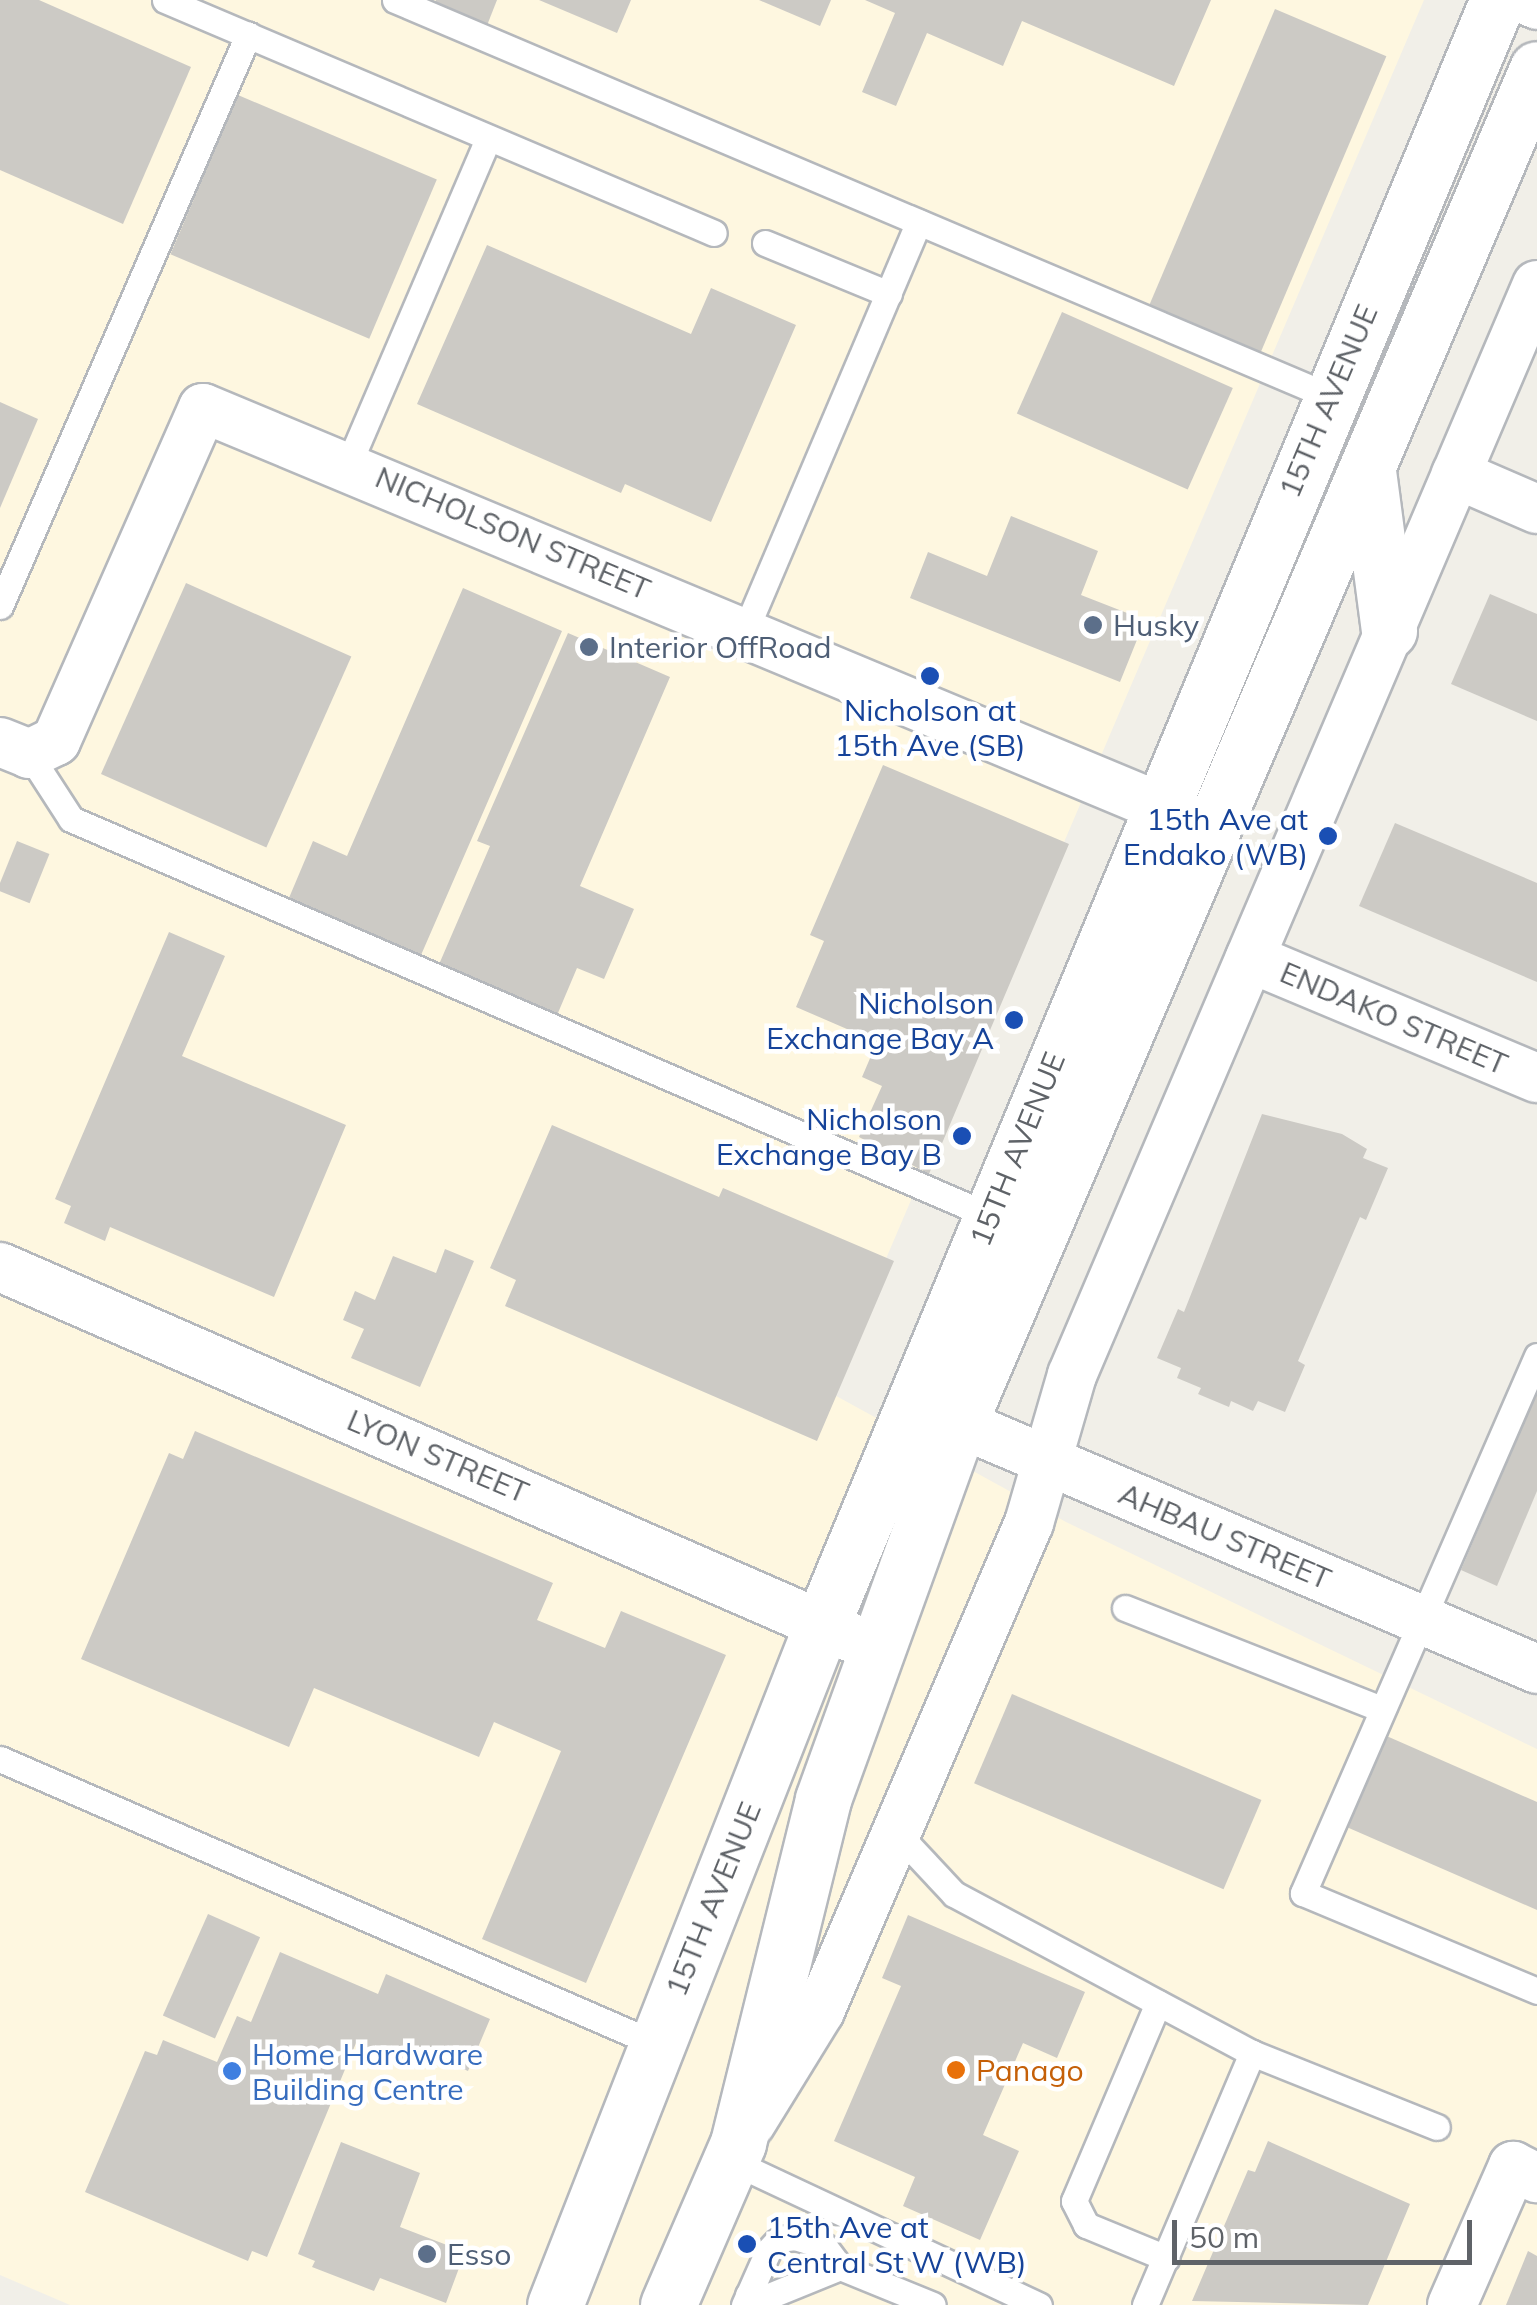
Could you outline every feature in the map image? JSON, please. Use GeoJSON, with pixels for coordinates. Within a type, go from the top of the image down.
{"type":"FeatureCollection","features":[{"type":"Feature","properties":{"kind":"main road","name":"15TH AVENUE"},"geometry":{"type":"LineString","coordinates":[[668,2305],[734,2152],[824,1798],[875,1648],[990,1216],[1329,396],[1498,0]]}},
{"type":"Feature","properties":{"kind":"main road","name":"15TH AVENUE"},"geometry":{"type":"LineString","coordinates":[[555,2305],[823,1622],[936,1413],[1213,829],[1537,70]]}},
{"type":"Feature","properties":{"kind":"main road"},"geometry":{"type":"LineString","coordinates":[[1368,469],[1390,631]]}},
{"type":"Feature","properties":{"kind":"main road"},"geometry":{"type":"LineString","coordinates":[[576,2305],[586,2225]]}},
{"type":"Feature","properties":{"kind":"street"},"geometry":{"type":"LineString","coordinates":[[1526,0],[1537,5]]}},
{"type":"Feature","properties":{"kind":"street","name":"15TH AVENUE"},"geometry":{"type":"LineString","coordinates":[[734,2152],[820,2011],[1029,1523],[1072,1375],[1537,285]]}},
{"type":"Feature","properties":{"kind":"street","name":"NICHOLSON STREET"},"geometry":{"type":"LineString","coordinates":[[14,748],[56,740],[204,408],[349,464],[1213,829]]}},
{"type":"Feature","properties":{"kind":"street"},"geometry":{"type":"LineString","coordinates":[[1456,474],[1537,509]]}},
{"type":"Feature","properties":{"kind":"street","name":"ENDAKO STREET"},"geometry":{"type":"LineString","coordinates":[[1250,958],[1537,1078]]}},
{"type":"Feature","properties":{"kind":"street","name":"LYON STREET"},"geometry":{"type":"LineString","coordinates":[[0,1266],[823,1622],[875,1648]]}},
{"type":"Feature","properties":{"kind":"street","name":"AHBAU STREET"},"geometry":{"type":"LineString","coordinates":[[936,1413],[1537,1669]]}},
{"type":"Feature","properties":{"kind":"street"},"geometry":{"type":"LineString","coordinates":[[1452,2305],[1512,2166],[1537,2178]]}},
{"type":"Feature","properties":{"kind":"lane"},"geometry":{"type":"LineString","coordinates":[[165,0],[714,233]]}},
{"type":"Feature","properties":{"kind":"lane"},"geometry":{"type":"LineString","coordinates":[[396,0],[1329,396]]}},
{"type":"Feature","properties":{"kind":"lane"},"geometry":{"type":"LineString","coordinates":[[0,606],[248,35]]}},
{"type":"Feature","properties":{"kind":"lane"},"geometry":{"type":"LineString","coordinates":[[349,464],[488,138]]}},
{"type":"Feature","properties":{"kind":"lane"},"geometry":{"type":"LineString","coordinates":[[744,631],[920,222]]}},
{"type":"Feature","properties":{"kind":"lane"},"geometry":{"type":"LineString","coordinates":[[765,243],[889,294]]}},
{"type":"Feature","properties":{"kind":"lane"},"geometry":{"type":"LineString","coordinates":[[14,748],[71,819],[990,1216]]}},
{"type":"Feature","properties":{"kind":"lane"},"geometry":{"type":"LineString","coordinates":[[1537,1356],[1418,1618],[1303,1892],[1537,1991]]}},
{"type":"Feature","properties":{"kind":"lane"},"geometry":{"type":"LineString","coordinates":[[1125,1608],[1381,1709]]}},
{"type":"Feature","properties":{"kind":"lane"},"geometry":{"type":"LineString","coordinates":[[0,1759],[656,2044]]}},
{"type":"Feature","properties":{"kind":"lane"},"geometry":{"type":"LineString","coordinates":[[896,1832],[954,1894],[1252,2054],[1437,2127]]}},
{"type":"Feature","properties":{"kind":"lane"},"geometry":{"type":"LineString","coordinates":[[1158,2003],[1074,2201],[1086,2225],[1166,2258]]}},
{"type":"Feature","properties":{"kind":"lane"},"geometry":{"type":"LineString","coordinates":[[1145,2305],[1252,2054]]}},
{"type":"Feature","properties":{"kind":"lane"},"geometry":{"type":"LineString","coordinates":[[734,2152],[954,2265],[1007,2298],[1039,2305]]}},
{"type":"Feature","properties":{"kind":"lane"},"geometry":{"type":"LineString","coordinates":[[746,2300],[779,2239],[824,2246],[840,2267],[934,2305],[954,2265]]}},
{"type":"Feature","properties":{"kind":"lane"},"geometry":{"type":"LineString","coordinates":[[746,2300],[769,2296],[840,2267]]}},
{"type":"Feature","properties":{"kind":"shaded area"},"geometry":{"type":"Polygon","coordinates":[[[0,0],[1424,0],[829,1392],[1066,1522],[1537,1749],[1537,2305],[70,2305],[0,2275],[0,0]]]}},
{"type":"Feature","properties":{"kind":"building"},"geometry":{"type":"Polygon","coordinates":[[[0,0],[39,0],[191,67],[123,224],[0,170],[0,0]]]}},
{"type":"Feature","properties":{"kind":"building"},"geometry":{"type":"Polygon","coordinates":[[[436,0],[497,0],[486,28],[433,6],[436,0]]]}},
{"type":"Feature","properties":{"kind":"building"},"geometry":{"type":"Polygon","coordinates":[[[539,0],[631,0],[617,33],[539,0]]]}},
{"type":"Feature","properties":{"kind":"building"},"geometry":{"type":"Polygon","coordinates":[[[759,0],[831,0],[820,26],[759,0]]]}},
{"type":"Feature","properties":{"kind":"building"},"geometry":{"type":"Polygon","coordinates":[[[865,0],[1211,0],[1174,86],[1022,21],[1003,66],[927,33],[896,106],[862,92],[895,13],[865,0]]]}},
{"type":"Feature","properties":{"kind":"building"},"geometry":{"type":"Polygon","coordinates":[[[1275,9],[1386,56],[1259,357],[1147,310],[1275,9]]]}},
{"type":"Feature","properties":{"kind":"building"},"geometry":{"type":"Polygon","coordinates":[[[238,95],[437,179],[369,339],[170,254],[238,95]]]}},
{"type":"Feature","properties":{"kind":"building"},"geometry":{"type":"Polygon","coordinates":[[[487,245],[691,334],[711,288],[796,325],[711,522],[625,484],[621,493],[417,404],[487,245]]]}},
{"type":"Feature","properties":{"kind":"building"},"geometry":{"type":"Polygon","coordinates":[[[1062,312],[1233,388],[1188,489],[1017,413],[1062,312]]]}},
{"type":"Feature","properties":{"kind":"building"},"geometry":{"type":"Polygon","coordinates":[[[0,402],[38,419],[0,508],[0,402]]]}},
{"type":"Feature","properties":{"kind":"building"},"geometry":{"type":"Polygon","coordinates":[[[1011,516],[1098,551],[1081,595],[1145,620],[1120,682],[910,598],[928,552],[987,576],[1011,516]]]}},
{"type":"Feature","properties":{"kind":"building"},"geometry":{"type":"Polygon","coordinates":[[[186,583],[351,657],[266,848],[101,774],[186,583]]]}},
{"type":"Feature","properties":{"kind":"building"},"geometry":{"type":"Polygon","coordinates":[[[463,588],[562,631],[418,962],[286,905],[313,841],[347,856],[463,588]]]}},
{"type":"Feature","properties":{"kind":"building"},"geometry":{"type":"Polygon","coordinates":[[[1490,594],[1537,614],[1537,721],[1451,684],[1490,594]]]}},
{"type":"Feature","properties":{"kind":"building"},"geometry":{"type":"Polygon","coordinates":[[[568,633],[670,677],[580,886],[634,909],[604,979],[577,968],[555,1020],[437,969],[490,846],[477,841],[568,633]]]}},
{"type":"Feature","properties":{"kind":"building"},"geometry":{"type":"Polygon","coordinates":[[[883,765],[1069,844],[929,1174],[859,1137],[882,1086],[862,1077],[877,1042],[796,1007],[824,941],[810,935],[883,765]]]}},
{"type":"Feature","properties":{"kind":"building"},"geometry":{"type":"Polygon","coordinates":[[[1395,823],[1537,883],[1537,982],[1359,906],[1395,823]]]}},
{"type":"Feature","properties":{"kind":"building"},"geometry":{"type":"Polygon","coordinates":[[[17,841],[49,854],[30,903],[0,891],[17,841]]]}},
{"type":"Feature","properties":{"kind":"building"},"geometry":{"type":"Polygon","coordinates":[[[169,932],[225,956],[182,1056],[346,1125],[274,1297],[110,1227],[105,1241],[64,1223],[71,1206],[55,1199],[169,932]]]}},
{"type":"Feature","properties":{"kind":"building"},"geometry":{"type":"Polygon","coordinates":[[[1262,1114],[1342,1134],[1367,1149],[1363,1158],[1388,1168],[1366,1220],[1360,1217],[1298,1361],[1305,1365],[1285,1412],[1258,1401],[1253,1411],[1231,1401],[1229,1407],[1198,1394],[1201,1388],[1177,1378],[1181,1368],[1157,1358],[1178,1309],[1184,1312],[1262,1114]]]}},
{"type":"Feature","properties":{"kind":"building"},"geometry":{"type":"Polygon","coordinates":[[[552,1125],[719,1197],[723,1188],[894,1261],[817,1441],[505,1306],[516,1280],[490,1268],[552,1125]]]}},
{"type":"Feature","properties":{"kind":"building"},"geometry":{"type":"Polygon","coordinates":[[[445,1249],[474,1261],[420,1387],[351,1358],[364,1329],[343,1320],[355,1291],[375,1300],[393,1256],[436,1273],[445,1249]]]}},
{"type":"Feature","properties":{"kind":"building"},"geometry":{"type":"Polygon","coordinates":[[[1537,1392],[1537,1491],[1497,1586],[1461,1570],[1537,1392]]]}},
{"type":"Feature","properties":{"kind":"building"},"geometry":{"type":"Polygon","coordinates":[[[195,1431],[553,1583],[537,1620],[605,1648],[621,1611],[726,1655],[586,1983],[482,1939],[561,1751],[494,1722],[479,1757],[314,1688],[289,1747],[81,1659],[169,1453],[183,1459],[195,1431]]]}},
{"type":"Feature","properties":{"kind":"building"},"geometry":{"type":"Polygon","coordinates":[[[1012,1694],[1261,1800],[1224,1889],[974,1783],[1012,1694]]]}},
{"type":"Feature","properties":{"kind":"building"},"geometry":{"type":"Polygon","coordinates":[[[1382,1734],[1537,1802],[1537,1910],[1342,1825],[1382,1734]]]}},
{"type":"Feature","properties":{"kind":"building"},"geometry":{"type":"Polygon","coordinates":[[[208,1914],[260,1937],[215,2039],[163,2015],[208,1914]]]}},
{"type":"Feature","properties":{"kind":"building"},"geometry":{"type":"Polygon","coordinates":[[[908,1915],[1085,1992],[1057,2058],[1023,2043],[983,2135],[1019,2151],[980,2240],[903,2206],[915,2177],[834,2141],[901,1986],[882,1978],[908,1915]]]}},
{"type":"Feature","properties":{"kind":"building"},"geometry":{"type":"Polygon","coordinates":[[[280,1952],[378,1994],[386,1974],[490,2019],[468,2071],[414,2048],[407,2064],[356,2043],[267,2257],[252,2251],[248,2261],[85,2192],[145,2051],[157,2055],[163,2040],[217,2062],[237,2016],[251,2022],[280,1952]]]}},
{"type":"Feature","properties":{"kind":"building"},"geometry":{"type":"Polygon","coordinates":[[[1268,2141],[1410,2204],[1368,2305],[1192,2301],[1248,2170],[1255,2172],[1268,2141]]]}},
{"type":"Feature","properties":{"kind":"building"},"geometry":{"type":"Polygon","coordinates":[[[341,2142],[420,2173],[400,2227],[465,2252],[446,2303],[380,2278],[374,2291],[312,2267],[315,2261],[298,2254],[341,2142]]]}},
{"type":"Feature","properties":{"kind":"building"},"geometry":{"type":"Polygon","coordinates":[[[1528,2251],[1537,2256],[1537,2305],[1506,2305],[1528,2251]]]}},
{"type":"Feature","properties":{"kind":"place","name":"Husky"},"geometry":{"type":"Point","coordinates":[1093,625]}},
{"type":"Feature","properties":{"kind":"place","name":"Interior OffRoad"},"geometry":{"type":"Point","coordinates":[589,647]}},
{"type":"Feature","properties":{"kind":"place","name":"Nicholson at 15th Ave (SB)"},"geometry":{"type":"Point","coordinates":[930,676]}},
{"type":"Feature","properties":{"kind":"place","name":"15th Ave at Endako (WB)"},"geometry":{"type":"Point","coordinates":[1328,836]}},
{"type":"Feature","properties":{"kind":"place","name":"Nicholson Exchange Bay A"},"geometry":{"type":"Point","coordinates":[1014,1020]}},
{"type":"Feature","properties":{"kind":"place","name":"Nicholson Exchange Bay B"},"geometry":{"type":"Point","coordinates":[962,1136]}},
{"type":"Feature","properties":{"kind":"place","name":"Panago"},"geometry":{"type":"Point","coordinates":[956,2070]}},
{"type":"Feature","properties":{"kind":"place","name":"Home Hardware Building Centre"},"geometry":{"type":"Point","coordinates":[232,2071]}},
{"type":"Feature","properties":{"kind":"place","name":"15th Ave at Central St W (WB)"},"geometry":{"type":"Point","coordinates":[747,2244]}},
{"type":"Feature","properties":{"kind":"place","name":"Esso"},"geometry":{"type":"Point","coordinates":[427,2254]}}]}
